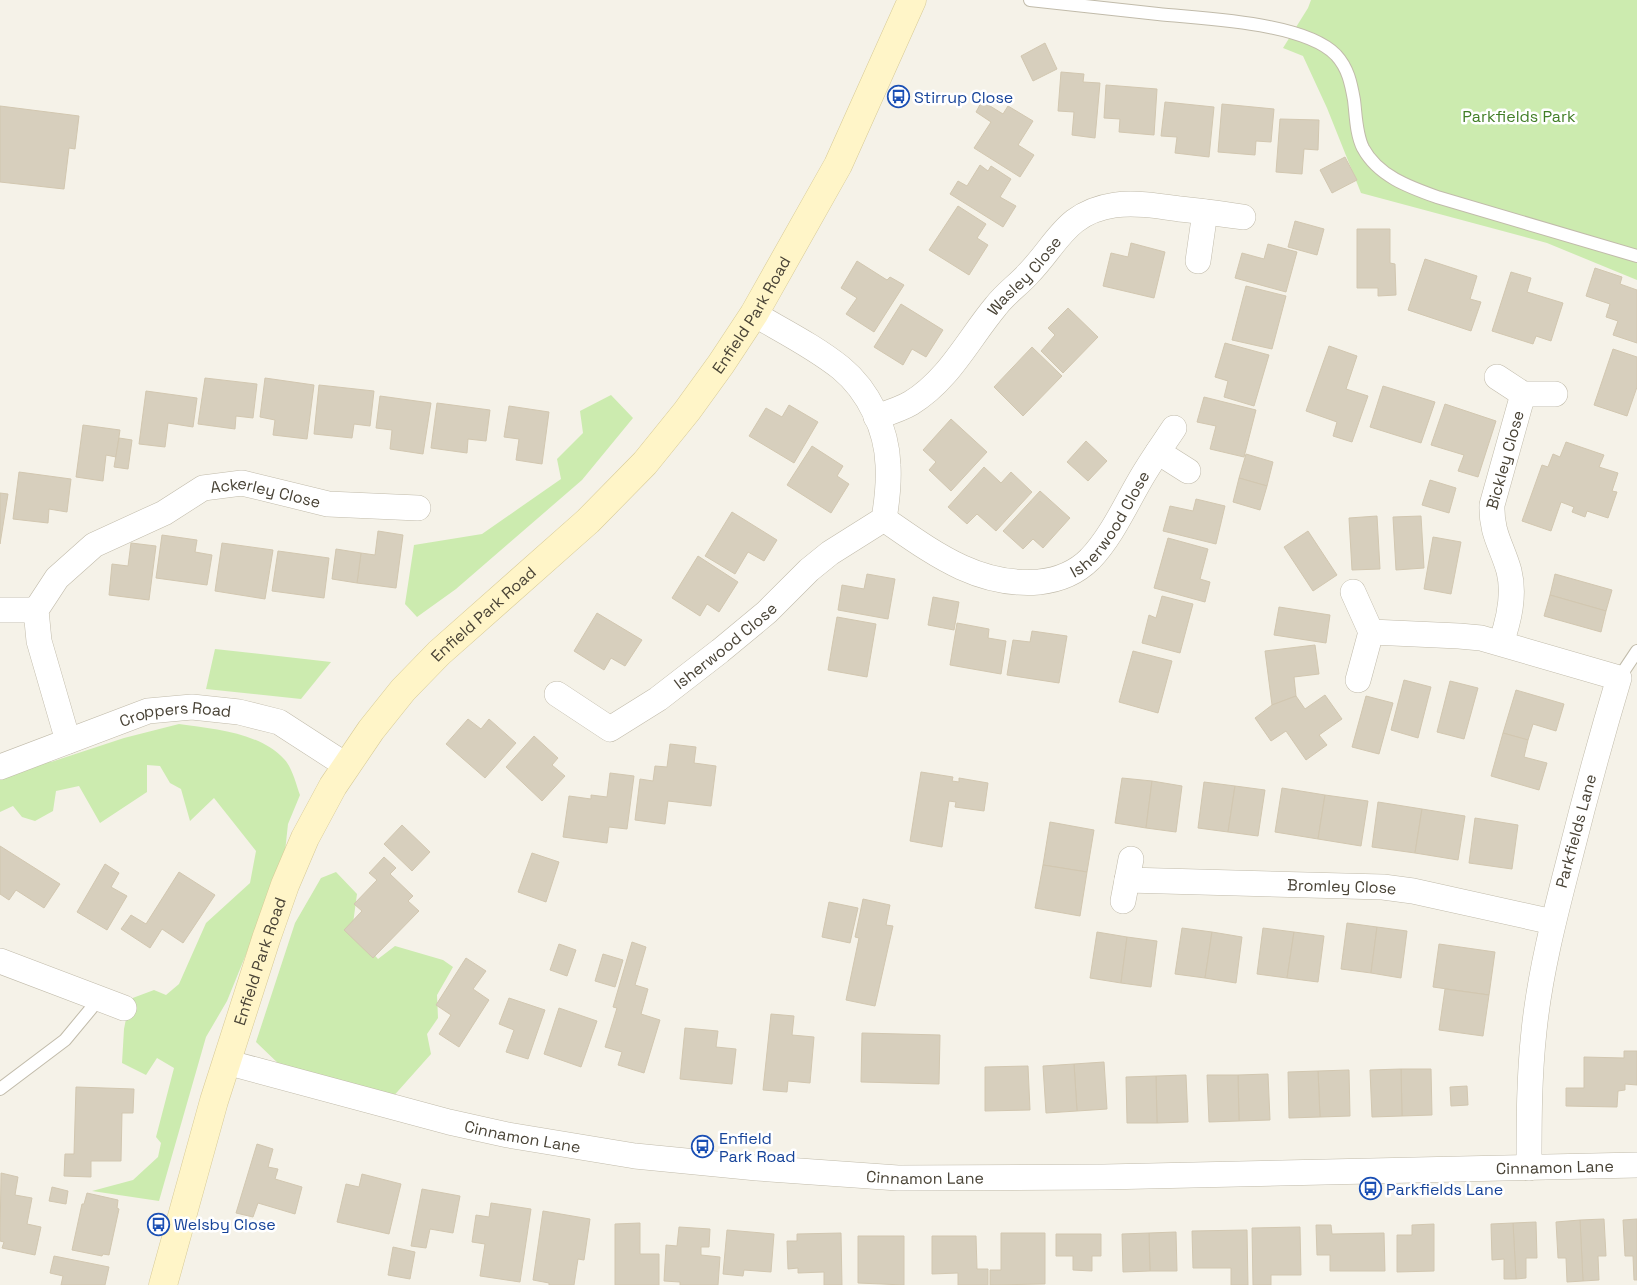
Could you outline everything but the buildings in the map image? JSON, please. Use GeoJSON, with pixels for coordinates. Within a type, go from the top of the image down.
{"type":"FeatureCollection","features":[{"type":"Feature","properties":{"kind":"street","name":"Enfield Park Road"},"geometry":{"type":"LineString","coordinates":[[163,1285],[226,1062],[284,886],[305,838],[334,786],[371,730],[403,690],[439,653],[588,521],[645,463],[687,411],[754,314],[838,165],[912,0]]}},
{"type":"Feature","properties":{"kind":"street","name":"Wasley Close"},"geometry":{"type":"LineString","coordinates":[[876,417],[911,403],[942,376],[961,354],[996,305],[1028,274],[1055,240],[1076,219],[1102,208],[1116,205],[1160,206],[1243,216]]}},
{"type":"Feature","properties":{"kind":"street"},"geometry":{"type":"LineString","coordinates":[[1198,261],[1205,212]]}},
{"type":"Feature","properties":{"kind":"street"},"geometry":{"type":"LineString","coordinates":[[754,314],[842,369],[856,382],[867,398],[883,438],[888,463],[888,489],[884,518]]}},
{"type":"Feature","properties":{"kind":"street","name":"Bickley Close"},"geometry":{"type":"LineString","coordinates":[[1497,378],[1523,394],[1555,394]]}},
{"type":"Feature","properties":{"kind":"street","name":"Bickley Close"},"geometry":{"type":"LineString","coordinates":[[1501,643],[1508,622],[1511,596],[1509,573],[1494,532],[1492,505],[1523,394]]}},
{"type":"Feature","properties":{"kind":"street","name":"Isherwood Close"},"geometry":{"type":"LineString","coordinates":[[558,694],[610,728],[658,699],[767,612],[809,570],[830,553],[884,518],[938,555],[981,576],[1002,581],[1024,583],[1048,581],[1071,574],[1089,560],[1106,538],[1174,428]]}},
{"type":"Feature","properties":{"kind":"street","name":"Isherwood Close"},"geometry":{"type":"LineString","coordinates":[[1158,452],[1188,470]]}},
{"type":"Feature","properties":{"kind":"street","name":"Ackerley Close"},"geometry":{"type":"LineString","coordinates":[[36,610],[57,578],[94,545],[164,513],[203,488],[242,483],[328,504],[418,508]]}},
{"type":"Feature","properties":{"kind":"street"},"geometry":{"type":"LineString","coordinates":[[1353,592],[1371,632],[1358,680]]}},
{"type":"Feature","properties":{"kind":"street"},"geometry":{"type":"LineString","coordinates":[[0,610],[36,610],[39,641],[68,741]]}},
{"type":"Feature","properties":{"kind":"street"},"geometry":{"type":"LineString","coordinates":[[1371,632],[1459,636],[1501,643],[1619,678]]}},
{"type":"Feature","properties":{"kind":"street","name":"Parkfields Lane"},"geometry":{"type":"LineString","coordinates":[[1529,1168],[1530,1074],[1542,976],[1553,922],[1596,753],[1619,678]]}},
{"type":"Feature","properties":{"kind":"street","name":"Croppers Road"},"geometry":{"type":"LineString","coordinates":[[0,767],[148,711],[201,708],[238,712],[279,722],[347,766]]}},
{"type":"Feature","properties":{"kind":"street","name":"Bromley Close"},"geometry":{"type":"LineString","coordinates":[[1127,880],[1383,887],[1413,891],[1553,922]]}},
{"type":"Feature","properties":{"kind":"street"},"geometry":{"type":"LineString","coordinates":[[0,961],[124,1008]]}},
{"type":"Feature","properties":{"kind":"street","name":"Cinnamon Lane"},"geometry":{"type":"LineString","coordinates":[[226,1062],[450,1122],[508,1135],[635,1156],[757,1168],[898,1178],[1104,1178],[1637,1166]]}},
{"type":"Feature","properties":{"kind":"lane"},"geometry":{"type":"LineString","coordinates":[[1030,0],[1247,24],[1290,32],[1310,39],[1335,54],[1343,64],[1349,75],[1352,87],[1358,134],[1363,148],[1373,162],[1389,176],[1407,187],[1437,197],[1637,256]]}},
{"type":"Feature","properties":{"kind":"lane","name":"Parkfields Lane"},"geometry":{"type":"LineString","coordinates":[[1619,678],[1637,650]]}},
{"type":"Feature","properties":{"kind":"lane"},"geometry":{"type":"LineString","coordinates":[[0,1089],[65,1040],[99,999]]}},
{"type":"Feature","properties":{"kind":"green space","name":"Parkfields Park"},"geometry":{"type":"Polygon","coordinates":[[[1311,0],[1637,0],[1637,280],[1547,243],[1361,193],[1327,108],[1303,56],[1283,48],[1311,0]]]}},
{"type":"Feature","properties":{"kind":"green space"},"geometry":{"type":"Polygon","coordinates":[[[611,395],[633,418],[582,480],[456,589],[417,617],[405,604],[414,545],[482,534],[561,479],[557,459],[583,433],[580,411],[611,395]]]}},
{"type":"Feature","properties":{"kind":"green space"},"geometry":{"type":"Polygon","coordinates":[[[215,649],[331,662],[301,699],[206,689],[215,649]]]}},
{"type":"Feature","properties":{"kind":"green space"},"geometry":{"type":"Polygon","coordinates":[[[179,724],[235,733],[249,737],[274,750],[287,762],[300,795],[288,824],[284,861],[227,1001],[206,1037],[159,1201],[92,1191],[133,1180],[158,1157],[161,1143],[156,1137],[174,1068],[157,1058],[146,1075],[122,1063],[124,1029],[130,999],[154,990],[166,995],[179,984],[206,923],[250,883],[256,851],[214,798],[190,821],[181,789],[170,783],[160,766],[147,765],[147,792],[100,823],[79,786],[56,791],[53,811],[35,821],[22,817],[13,806],[0,812],[0,760],[31,749],[51,762],[124,738],[179,724]]]}},
{"type":"Feature","properties":{"kind":"green space"},"geometry":{"type":"Polygon","coordinates":[[[336,872],[357,894],[352,931],[378,959],[395,946],[443,960],[453,967],[437,995],[438,1018],[427,1034],[431,1054],[390,1100],[281,1066],[256,1042],[295,923],[321,878],[336,872]]]}},
{"type":"Feature","properties":{"kind":"place","name":"Stirrup Close"},"geometry":{"type":"Point","coordinates":[898,97]}},
{"type":"Feature","properties":{"kind":"place","name":"Enfield Park Road"},"geometry":{"type":"Point","coordinates":[703,1147]}},
{"type":"Feature","properties":{"kind":"place","name":"Parkfields Lane"},"geometry":{"type":"Point","coordinates":[1370,1189]}},
{"type":"Feature","properties":{"kind":"place","name":"Welsby Close"},"geometry":{"type":"Point","coordinates":[158,1224]}}]}
